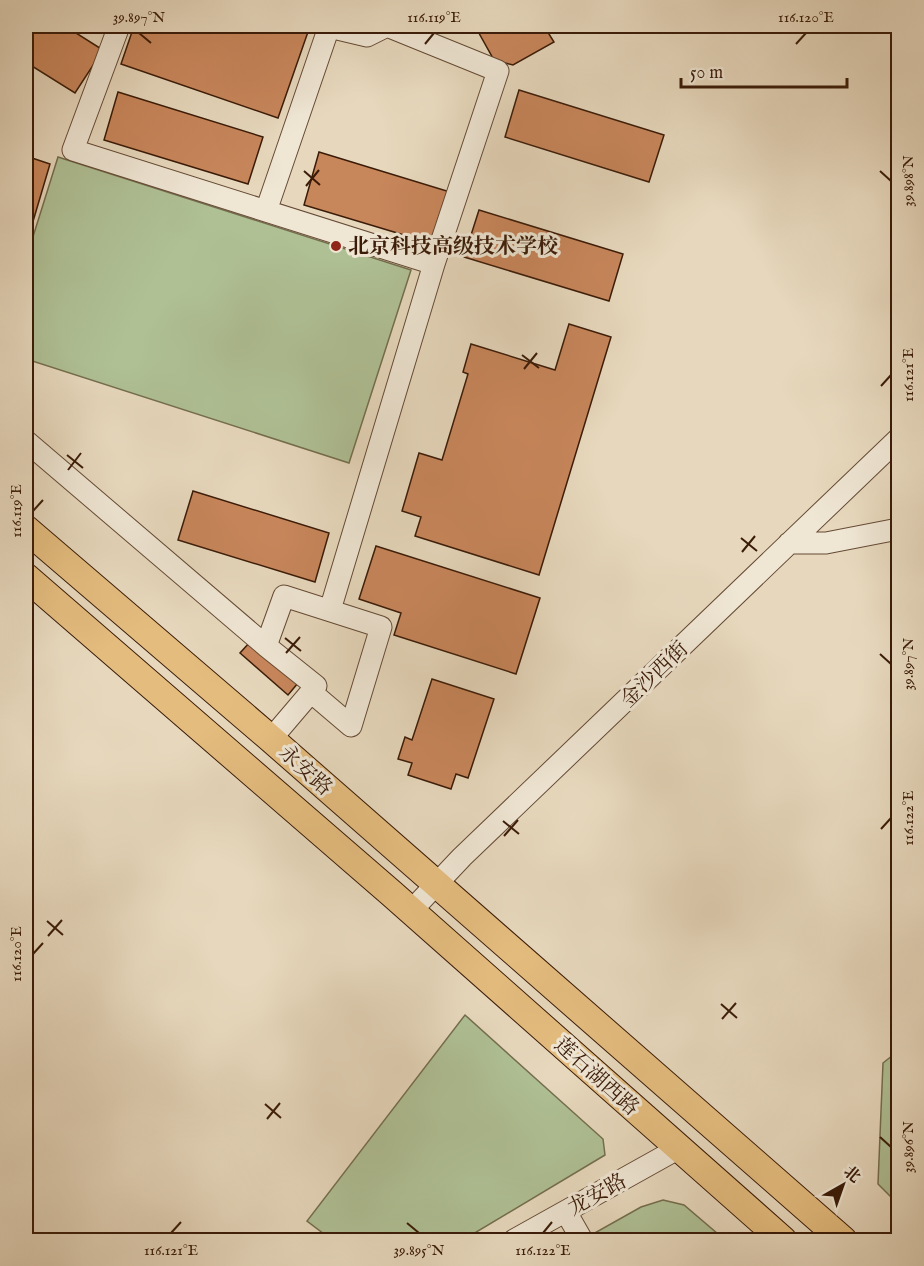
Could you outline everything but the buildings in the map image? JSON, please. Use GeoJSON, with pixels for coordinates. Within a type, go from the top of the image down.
{"type":"FeatureCollection","features":[{"type":"Feature","properties":{"kind":"main road","name":"永安路"},"geometry":{"type":"LineString","coordinates":[[26,529],[584,1014]]}},
{"type":"Feature","properties":{"kind":"main road","name":"永安路"},"geometry":{"type":"LineString","coordinates":[[26,577],[411,911]]}},
{"type":"Feature","properties":{"kind":"main road","name":"莲石湖西路"},"geometry":{"type":"LineString","coordinates":[[411,911],[783,1240]]}},
{"type":"Feature","properties":{"kind":"main road","name":"莲石湖西路"},"geometry":{"type":"LineString","coordinates":[[584,1014],[843,1240]]}},
{"type":"Feature","properties":{"kind":"street"},"geometry":{"type":"LineString","coordinates":[[118,26],[73,150],[434,264]]}},
{"type":"Feature","properties":{"kind":"street"},"geometry":{"type":"LineString","coordinates":[[266,211],[329,27],[367,36],[387,26],[394,27],[498,71],[434,264],[330,610]]}},
{"type":"Feature","properties":{"kind":"street","name":"金沙西街"},"geometry":{"type":"LineString","coordinates":[[411,911],[898,438]]}},
{"type":"Feature","properties":{"kind":"street"},"geometry":{"type":"LineString","coordinates":[[26,441],[316,686],[271,740]]}},
{"type":"Feature","properties":{"kind":"street"},"geometry":{"type":"LineString","coordinates":[[789,543],[826,543],[898,529]]}},
{"type":"Feature","properties":{"kind":"street"},"geometry":{"type":"LineString","coordinates":[[266,646],[284,596],[381,627],[351,726],[311,692]]}},
{"type":"Feature","properties":{"kind":"street","name":"龙安路"},"geometry":{"type":"LineString","coordinates":[[514,1240],[679,1148]]}},
{"type":"Feature","properties":{"kind":"street"},"geometry":{"type":"LineString","coordinates":[[566,1212],[582,1240]]}},
{"type":"Feature","properties":{"kind":"green space"},"geometry":{"type":"Polygon","coordinates":[[[58,157],[411,270],[349,463],[26,359],[26,259],[58,157]]]}},
{"type":"Feature","properties":{"kind":"green space"},"geometry":{"type":"Polygon","coordinates":[[[465,1015],[603,1139],[605,1155],[463,1240],[332,1240],[307,1221],[465,1015]]]}},
{"type":"Feature","properties":{"kind":"green space"},"geometry":{"type":"Polygon","coordinates":[[[898,1051],[898,1204],[878,1184],[883,1063],[898,1051]]]}},
{"type":"Feature","properties":{"kind":"green space"},"geometry":{"type":"Polygon","coordinates":[[[663,1200],[684,1205],[725,1240],[584,1239],[641,1207],[663,1200]]]}},
{"type":"Feature","properties":{"kind":"place","name":"北京科技高级技术学校"},"geometry":{"type":"Point","coordinates":[336,246]}}]}
